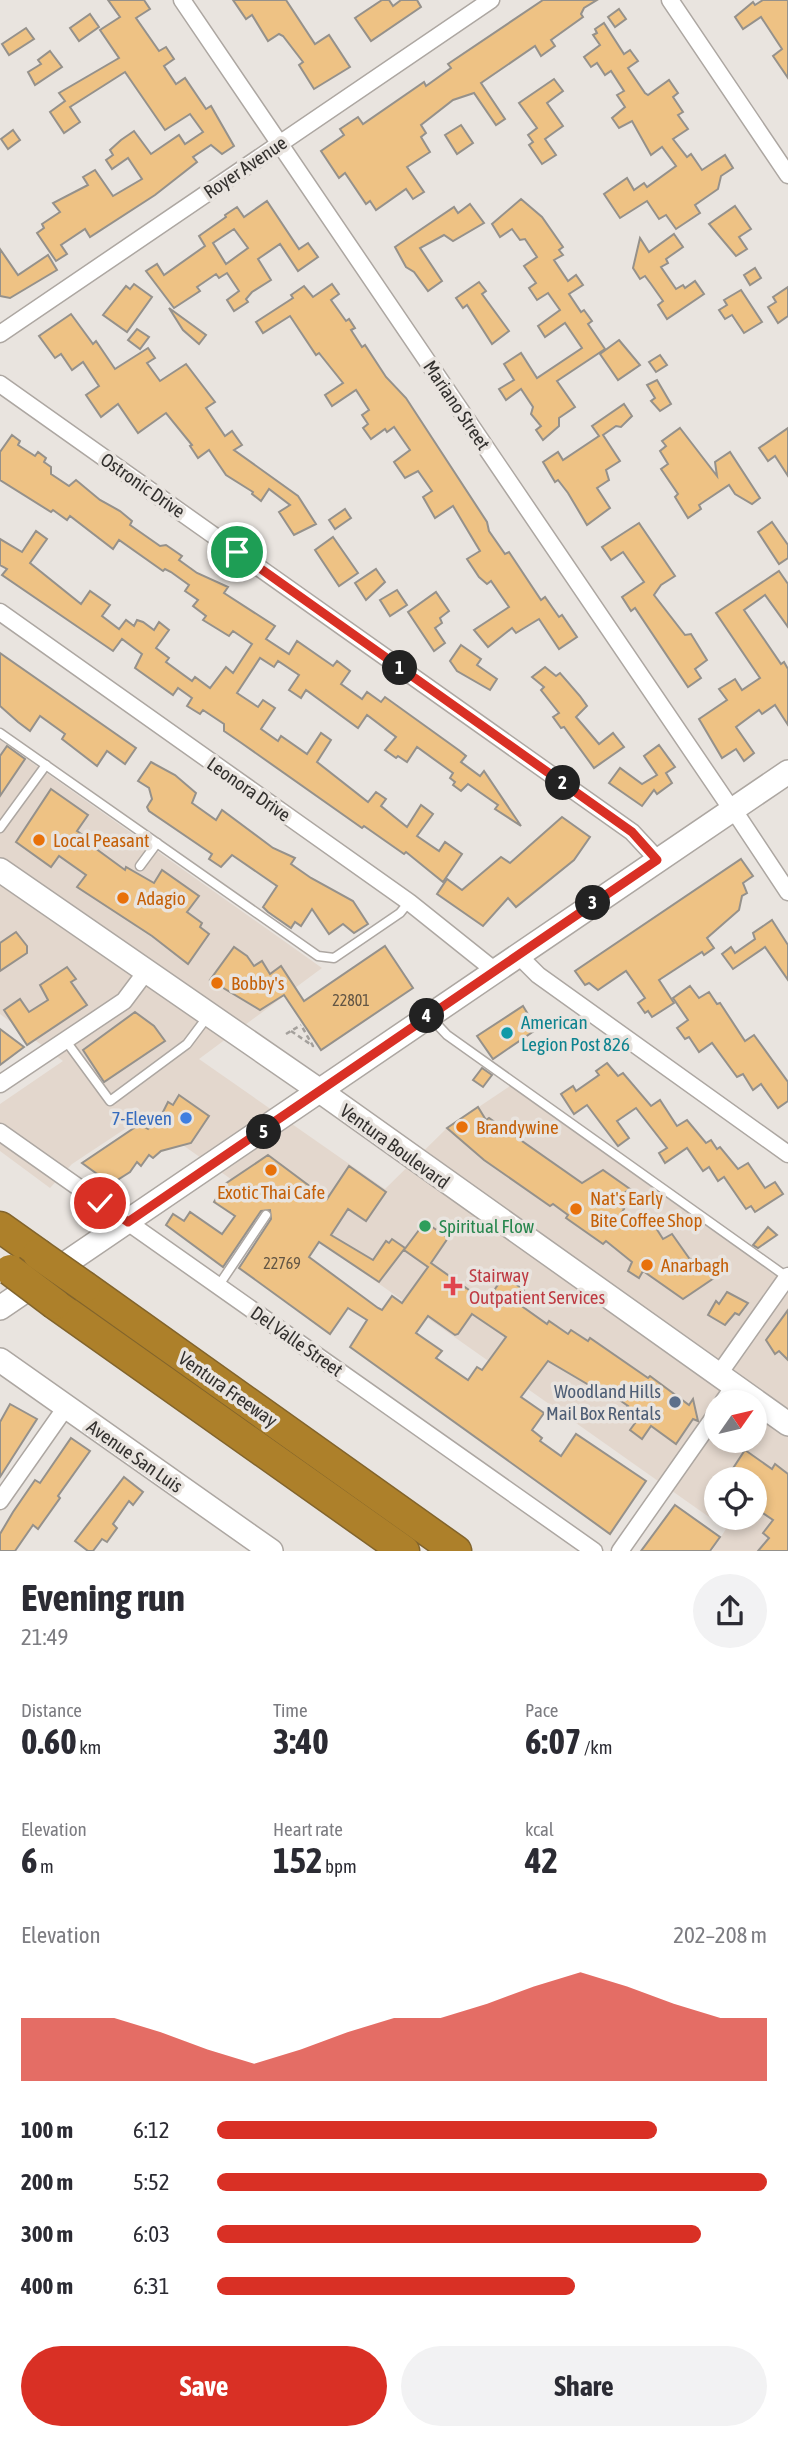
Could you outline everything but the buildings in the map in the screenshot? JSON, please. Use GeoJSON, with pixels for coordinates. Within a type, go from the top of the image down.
{"type":"FeatureCollection","features":[{"type":"Feature","properties":{"kind":"highway","name":"Ventura Freeway"},"geometry":{"type":"LineString","coordinates":[[0,1227],[456,1551]]}},
{"type":"Feature","properties":{"kind":"highway","name":"Ventura Freeway"},"geometry":{"type":"LineString","coordinates":[[5,1266],[404,1551]]}},
{"type":"Feature","properties":{"kind":"main road"},"geometry":{"type":"LineString","coordinates":[[0,1308],[788,772]]}},
{"type":"Feature","properties":{"kind":"main road","name":"Ventura Boulevard"},"geometry":{"type":"LineString","coordinates":[[0,870],[145,973],[320,1091],[725,1387],[786,1417]]}},
{"type":"Feature","properties":{"kind":"main road","name":"Avenue San Luis"},"geometry":{"type":"LineString","coordinates":[[0,1360],[271,1551]]}},
{"type":"Feature","properties":{"kind":"street","name":"Mariano Street"},"geometry":{"type":"LineString","coordinates":[[182,0],[788,892]]}},
{"type":"Feature","properties":{"kind":"street","name":"Royer Avenue"},"geometry":{"type":"LineString","coordinates":[[0,334],[491,0]]}},
{"type":"Feature","properties":{"kind":"street"},"geometry":{"type":"LineString","coordinates":[[670,0],[788,175]]}},
{"type":"Feature","properties":{"kind":"street","name":"Ostronic Drive"},"geometry":{"type":"LineString","coordinates":[[0,384],[632,832],[657,860]]}},
{"type":"Feature","properties":{"kind":"street","name":"Leonora Drive"},"geometry":{"type":"LineString","coordinates":[[0,612],[409,902],[494,970]]}},
{"type":"Feature","properties":{"kind":"street"},"geometry":{"type":"LineString","coordinates":[[518,955],[538,975],[788,1154]]}},
{"type":"Feature","properties":{"kind":"street"},"geometry":{"type":"LineString","coordinates":[[0,1084],[124,1001],[145,973]]}},
{"type":"Feature","properties":{"kind":"street","name":"Del Valle Street"},"geometry":{"type":"LineString","coordinates":[[0,1132],[594,1551]]}},
{"type":"Feature","properties":{"kind":"street"},"geometry":{"type":"LineString","coordinates":[[725,1387],[788,1277]]}},
{"type":"Feature","properties":{"kind":"street"},"geometry":{"type":"LineString","coordinates":[[0,1501],[66,1407]]}},
{"type":"Feature","properties":{"kind":"street"},"geometry":{"type":"LineString","coordinates":[[620,1551],[704,1431]]}},
{"type":"Feature","properties":{"kind":"lane"},"geometry":{"type":"LineString","coordinates":[[0,733],[318,956],[327,959],[389,920],[409,902]]}},
{"type":"Feature","properties":{"kind":"lane"},"geometry":{"type":"LineString","coordinates":[[0,828],[46,765]]}},
{"type":"Feature","properties":{"kind":"lane"},"geometry":{"type":"LineString","coordinates":[[140,866],[157,843]]}},
{"type":"Feature","properties":{"kind":"lane"},"geometry":{"type":"LineString","coordinates":[[66,1041],[110,1101],[187,1044],[208,1016]]}},
{"type":"Feature","properties":{"kind":"lane"},"geometry":{"type":"LineString","coordinates":[[429,1016],[447,1035],[788,1277]]}},
{"type":"Feature","properties":{"kind":"lane"},"geometry":{"type":"LineString","coordinates":[[219,1285],[266,1215]]}},
{"type":"Feature","properties":{"kind":"path"},"geometry":{"type":"LineString","coordinates":[[286,1034],[291,1031],[301,1025],[314,1045],[291,1031]]}},
{"type":"Feature","properties":{"kind":"shaded area"},"geometry":{"type":"Polygon","coordinates":[[[0,740],[322,968],[199,1059],[385,1189],[446,1129],[510,1086],[773,1274],[788,1279],[788,1551],[712,1551],[725,1530],[767,1530],[767,1467],[704,1467],[704,1513],[143,1117],[72,1164],[50,1188],[0,1151],[0,1104],[63,1061],[0,1014],[0,740]]]}},
{"type":"Feature","properties":{"kind":"place","name":"Local Peasant"},"geometry":{"type":"Point","coordinates":[39,840]}},
{"type":"Feature","properties":{"kind":"place","name":"Adagio"},"geometry":{"type":"Point","coordinates":[123,898]}},
{"type":"Feature","properties":{"kind":"place","name":"Bobby's"},"geometry":{"type":"Point","coordinates":[217,983]}},
{"type":"Feature","properties":{"kind":"place","name":"American Legion Post 826"},"geometry":{"type":"Point","coordinates":[507,1033]}},
{"type":"Feature","properties":{"kind":"place","name":"7-Eleven"},"geometry":{"type":"Point","coordinates":[186,1118]}},
{"type":"Feature","properties":{"kind":"place","name":"Brandywine"},"geometry":{"type":"Point","coordinates":[462,1127]}},
{"type":"Feature","properties":{"kind":"place","name":"Exotic Thai Cafe"},"geometry":{"type":"Point","coordinates":[271,1170]}},
{"type":"Feature","properties":{"kind":"place","name":"Nat's Early Bite Coffee Shop"},"geometry":{"type":"Point","coordinates":[576,1209]}},
{"type":"Feature","properties":{"kind":"place","name":"Spiritual Flow"},"geometry":{"type":"Point","coordinates":[425,1226]}},
{"type":"Feature","properties":{"kind":"place","name":"Anarbagh"},"geometry":{"type":"Point","coordinates":[647,1265]}},
{"type":"Feature","properties":{"kind":"place","name":"Stairway Outpatient Services"},"geometry":{"type":"Point","coordinates":[453,1286]}},
{"type":"Feature","properties":{"kind":"place","name":"Woodland Hills Mail Box Rentals"},"geometry":{"type":"Point","coordinates":[675,1402]}},
{"type":"Feature","properties":{"kind":"route"},"geometry":{"type":"LineString","coordinates":[[100,1203],[128,1222],[243,1146],[346,1072],[657,860],[632,832],[237,552]]}}]}
